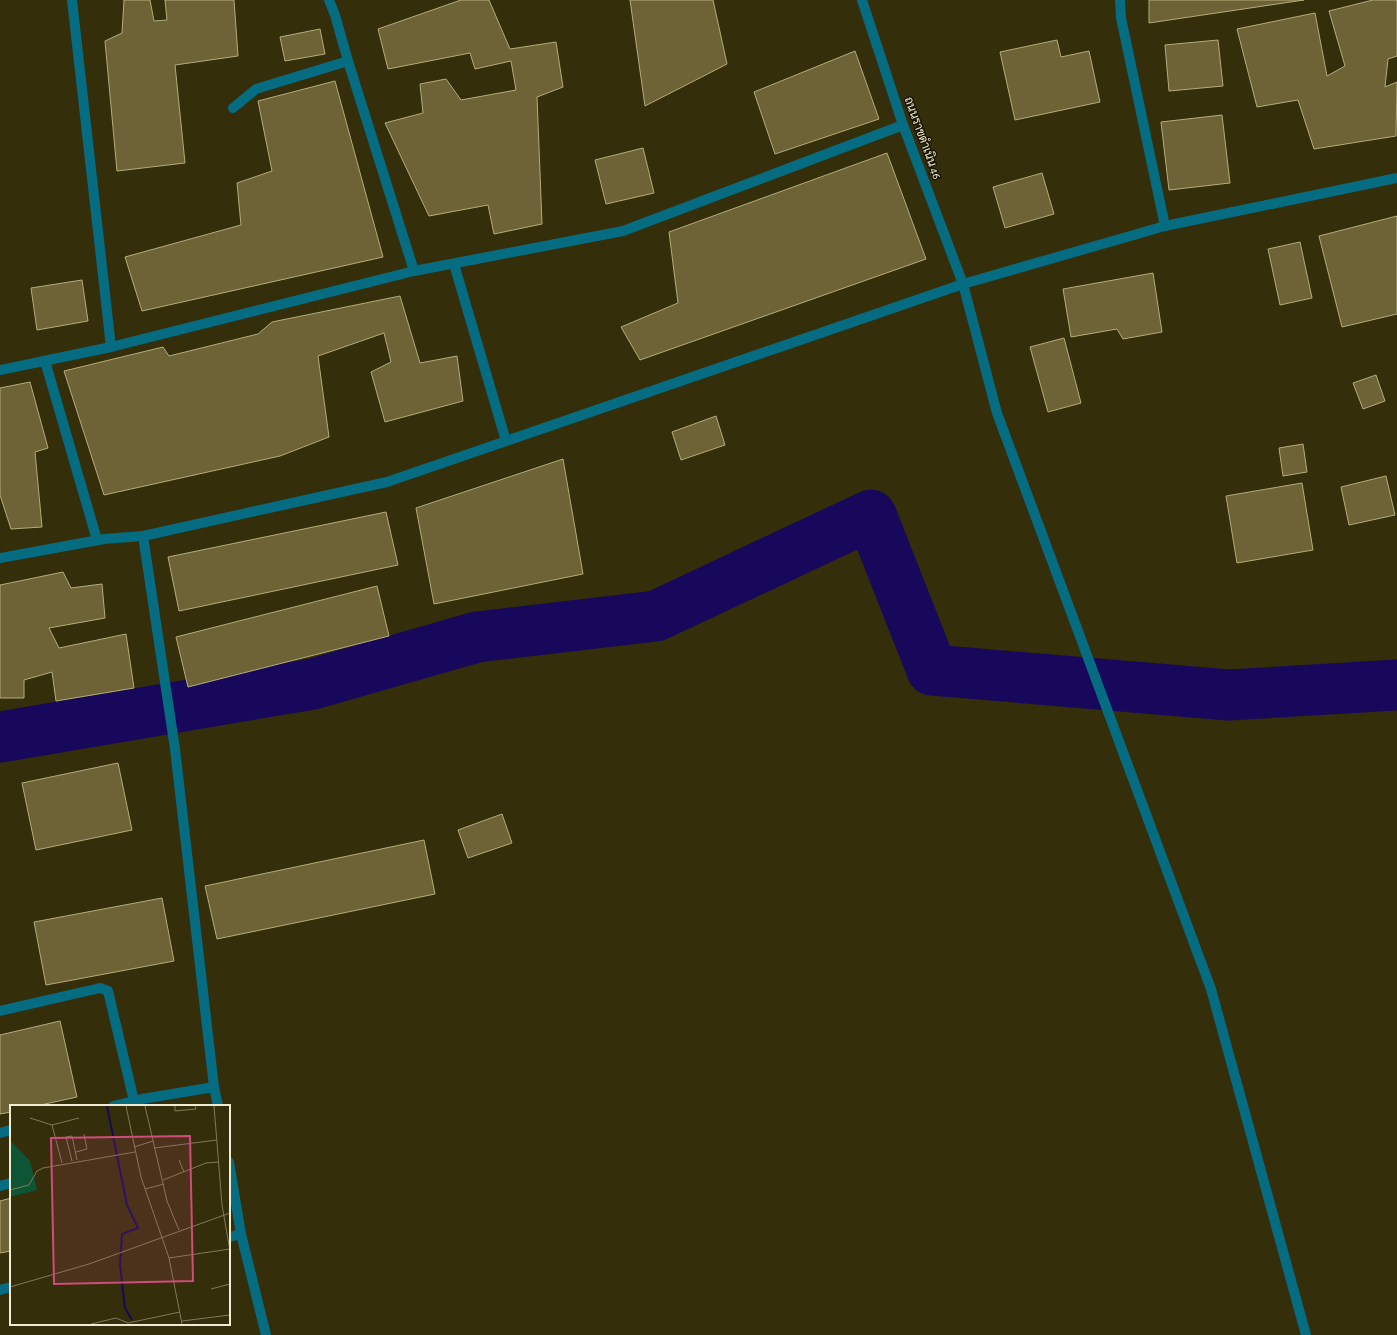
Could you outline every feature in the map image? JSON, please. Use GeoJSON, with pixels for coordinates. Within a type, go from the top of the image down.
{"type":"FeatureCollection","features":[{"type":"Feature","properties":{"kind":"street"},"geometry":{"type":"LineString","coordinates":[[72,0],[111,347]]}},
{"type":"Feature","properties":{"kind":"street"},"geometry":{"type":"LineString","coordinates":[[329,0],[335,15],[414,271]]}},
{"type":"Feature","properties":{"kind":"street","name":"ถนนราขดำเนิน 46"},"geometry":{"type":"LineString","coordinates":[[862,0],[903,125],[962,284],[997,413],[1211,990],[1306,1335]]}},
{"type":"Feature","properties":{"kind":"street"},"geometry":{"type":"LineString","coordinates":[[1120,0],[1121,18],[1165,226]]}},
{"type":"Feature","properties":{"kind":"street"},"geometry":{"type":"LineString","coordinates":[[233,108],[256,89],[348,61]]}},
{"type":"Feature","properties":{"kind":"street"},"geometry":{"type":"LineString","coordinates":[[0,370],[111,347],[414,271],[623,231],[903,125]]}},
{"type":"Feature","properties":{"kind":"street"},"geometry":{"type":"LineString","coordinates":[[0,558],[97,540],[142,536],[387,482],[962,284],[1165,226],[1397,178]]}},
{"type":"Feature","properties":{"kind":"street"},"geometry":{"type":"LineString","coordinates":[[454,264],[506,440]]}},
{"type":"Feature","properties":{"kind":"street"},"geometry":{"type":"LineString","coordinates":[[45,361],[97,540]]}},
{"type":"Feature","properties":{"kind":"street"},"geometry":{"type":"LineString","coordinates":[[142,536],[175,749],[214,1087],[218,1105]]}},
{"type":"Feature","properties":{"kind":"street"},"geometry":{"type":"LineString","coordinates":[[0,1012],[100,988],[108,991],[134,1101]]}},
{"type":"Feature","properties":{"kind":"street"},"geometry":{"type":"LineString","coordinates":[[117,1105],[214,1087]]}},
{"type":"Feature","properties":{"kind":"street"},"geometry":{"type":"LineString","coordinates":[[0,1132],[10,1130]]}},
{"type":"Feature","properties":{"kind":"street"},"geometry":{"type":"LineString","coordinates":[[230,1168],[241,1234],[266,1335]]}},
{"type":"Feature","properties":{"kind":"street"},"geometry":{"type":"LineString","coordinates":[[0,1186],[10,1183]]}},
{"type":"Feature","properties":{"kind":"street"},"geometry":{"type":"LineString","coordinates":[[230,1237],[241,1234]]}},
{"type":"Feature","properties":{"kind":"street"},"geometry":{"type":"LineString","coordinates":[[0,1290],[10,1287]]}},
{"type":"Feature","properties":{"kind":"building"},"geometry":{"type":"Polygon","coordinates":[[[124,0],[150,0],[154,21],[167,20],[165,0],[234,0],[238,56],[175,65],[185,163],[117,171],[105,41],[122,33],[124,0]]]}},
{"type":"Feature","properties":{"kind":"building"},"geometry":{"type":"Polygon","coordinates":[[[461,0],[489,0],[510,49],[556,42],[563,87],[537,97],[542,224],[494,234],[488,205],[429,216],[385,123],[423,113],[420,84],[446,79],[461,100],[516,90],[511,61],[475,69],[470,53],[388,69],[378,29],[461,0]]]}},
{"type":"Feature","properties":{"kind":"building"},"geometry":{"type":"Polygon","coordinates":[[[630,0],[713,0],[727,64],[645,106],[630,0]]]}},
{"type":"Feature","properties":{"kind":"building"},"geometry":{"type":"Polygon","coordinates":[[[1149,0],[1304,0],[1149,23],[1149,0]]]}},
{"type":"Feature","properties":{"kind":"building"},"geometry":{"type":"Polygon","coordinates":[[[1373,0],[1397,0],[1397,56],[1388,59],[1385,87],[1397,82],[1396,136],[1314,149],[1298,100],[1257,107],[1237,29],[1315,13],[1327,76],[1345,66],[1329,11],[1373,0]]]}},
{"type":"Feature","properties":{"kind":"building"},"geometry":{"type":"Polygon","coordinates":[[[320,29],[325,54],[285,61],[280,37],[320,29]]]}},
{"type":"Feature","properties":{"kind":"building"},"geometry":{"type":"Polygon","coordinates":[[[1057,40],[1061,57],[1089,51],[1100,102],[1015,120],[1000,52],[1057,40]]]}},
{"type":"Feature","properties":{"kind":"building"},"geometry":{"type":"Polygon","coordinates":[[[1218,40],[1223,86],[1169,91],[1165,45],[1218,40]]]}},
{"type":"Feature","properties":{"kind":"building"},"geometry":{"type":"Polygon","coordinates":[[[855,51],[879,119],[775,154],[754,92],[855,51]]]}},
{"type":"Feature","properties":{"kind":"building"},"geometry":{"type":"Polygon","coordinates":[[[335,81],[383,257],[142,311],[125,257],[241,225],[237,183],[272,171],[258,101],[335,81]]]}},
{"type":"Feature","properties":{"kind":"building"},"geometry":{"type":"Polygon","coordinates":[[[1222,115],[1230,183],[1169,190],[1161,122],[1222,115]]]}},
{"type":"Feature","properties":{"kind":"building"},"geometry":{"type":"Polygon","coordinates":[[[643,148],[654,193],[606,204],[595,160],[643,148]]]}},
{"type":"Feature","properties":{"kind":"building"},"geometry":{"type":"Polygon","coordinates":[[[887,153],[926,259],[640,360],[621,327],[678,303],[669,232],[887,153]]]}},
{"type":"Feature","properties":{"kind":"building"},"geometry":{"type":"Polygon","coordinates":[[[1042,173],[1054,214],[1005,228],[993,187],[1042,173]]]}},
{"type":"Feature","properties":{"kind":"building"},"geometry":{"type":"Polygon","coordinates":[[[1397,216],[1397,314],[1342,327],[1319,236],[1397,216]]]}},
{"type":"Feature","properties":{"kind":"building"},"geometry":{"type":"Polygon","coordinates":[[[1300,242],[1312,298],[1280,305],[1268,249],[1300,242]]]}},
{"type":"Feature","properties":{"kind":"building"},"geometry":{"type":"Polygon","coordinates":[[[1153,273],[1162,332],[1123,339],[1117,329],[1071,337],[1063,289],[1153,273]]]}},
{"type":"Feature","properties":{"kind":"building"},"geometry":{"type":"Polygon","coordinates":[[[82,280],[88,321],[37,330],[31,288],[82,280]]]}},
{"type":"Feature","properties":{"kind":"building"},"geometry":{"type":"Polygon","coordinates":[[[400,296],[420,363],[457,356],[463,401],[385,422],[371,372],[391,362],[384,333],[318,356],[329,437],[280,456],[104,495],[64,371],[163,347],[169,356],[258,334],[272,322],[400,296]]]}},
{"type":"Feature","properties":{"kind":"building"},"geometry":{"type":"Polygon","coordinates":[[[1064,338],[1081,403],[1048,412],[1030,347],[1064,338]]]}},
{"type":"Feature","properties":{"kind":"building"},"geometry":{"type":"Polygon","coordinates":[[[1376,375],[1385,401],[1363,409],[1353,383],[1376,375]]]}},
{"type":"Feature","properties":{"kind":"building"},"geometry":{"type":"Polygon","coordinates":[[[30,382],[48,448],[35,452],[42,527],[11,529],[0,495],[0,388],[30,382]]]}},
{"type":"Feature","properties":{"kind":"building"},"geometry":{"type":"Polygon","coordinates":[[[716,416],[725,445],[681,460],[672,432],[716,416]]]}},
{"type":"Feature","properties":{"kind":"building"},"geometry":{"type":"Polygon","coordinates":[[[1303,444],[1307,472],[1283,476],[1279,448],[1303,444]]]}},
{"type":"Feature","properties":{"kind":"building"},"geometry":{"type":"Polygon","coordinates":[[[563,459],[583,574],[434,604],[416,508],[563,459]]]}},
{"type":"Feature","properties":{"kind":"building"},"geometry":{"type":"Polygon","coordinates":[[[1386,476],[1395,515],[1349,525],[1341,487],[1386,476]]]}},
{"type":"Feature","properties":{"kind":"building"},"geometry":{"type":"Polygon","coordinates":[[[1302,483],[1313,550],[1237,563],[1226,496],[1302,483]]]}},
{"type":"Feature","properties":{"kind":"building"},"geometry":{"type":"Polygon","coordinates":[[[386,512],[398,565],[179,611],[168,557],[386,512]]]}},
{"type":"Feature","properties":{"kind":"building"},"geometry":{"type":"Polygon","coordinates":[[[63,572],[71,588],[102,584],[105,618],[49,628],[59,648],[126,634],[134,688],[56,701],[52,672],[24,680],[24,698],[0,698],[0,585],[63,572]]]}},
{"type":"Feature","properties":{"kind":"building"},"geometry":{"type":"Polygon","coordinates":[[[377,586],[389,636],[188,687],[176,637],[377,586]]]}},
{"type":"Feature","properties":{"kind":"building"},"geometry":{"type":"Polygon","coordinates":[[[118,763],[132,830],[36,850],[22,783],[118,763]]]}},
{"type":"Feature","properties":{"kind":"building"},"geometry":{"type":"Polygon","coordinates":[[[502,814],[512,843],[468,858],[458,830],[502,814]]]}},
{"type":"Feature","properties":{"kind":"building"},"geometry":{"type":"Polygon","coordinates":[[[424,840],[435,894],[217,939],[205,886],[424,840]]]}},
{"type":"Feature","properties":{"kind":"building"},"geometry":{"type":"Polygon","coordinates":[[[162,898],[174,961],[46,985],[34,922],[162,898]]]}},
{"type":"Feature","properties":{"kind":"building"},"geometry":{"type":"Polygon","coordinates":[[[60,1021],[77,1097],[41,1105],[10,1105],[10,1112],[0,1114],[0,1035],[60,1021]]]}},
{"type":"Feature","properties":{"kind":"building"},"geometry":{"type":"Polygon","coordinates":[[[10,1198],[10,1251],[0,1253],[0,1201],[10,1198]]]}},
{"type":"Feature","properties":{"kind":"waterway"},"geometry":{"type":"LineString","coordinates":[[0,737],[313,684],[477,637],[656,616],[871,515],[932,670],[1229,695],[1397,685]]}}]}
